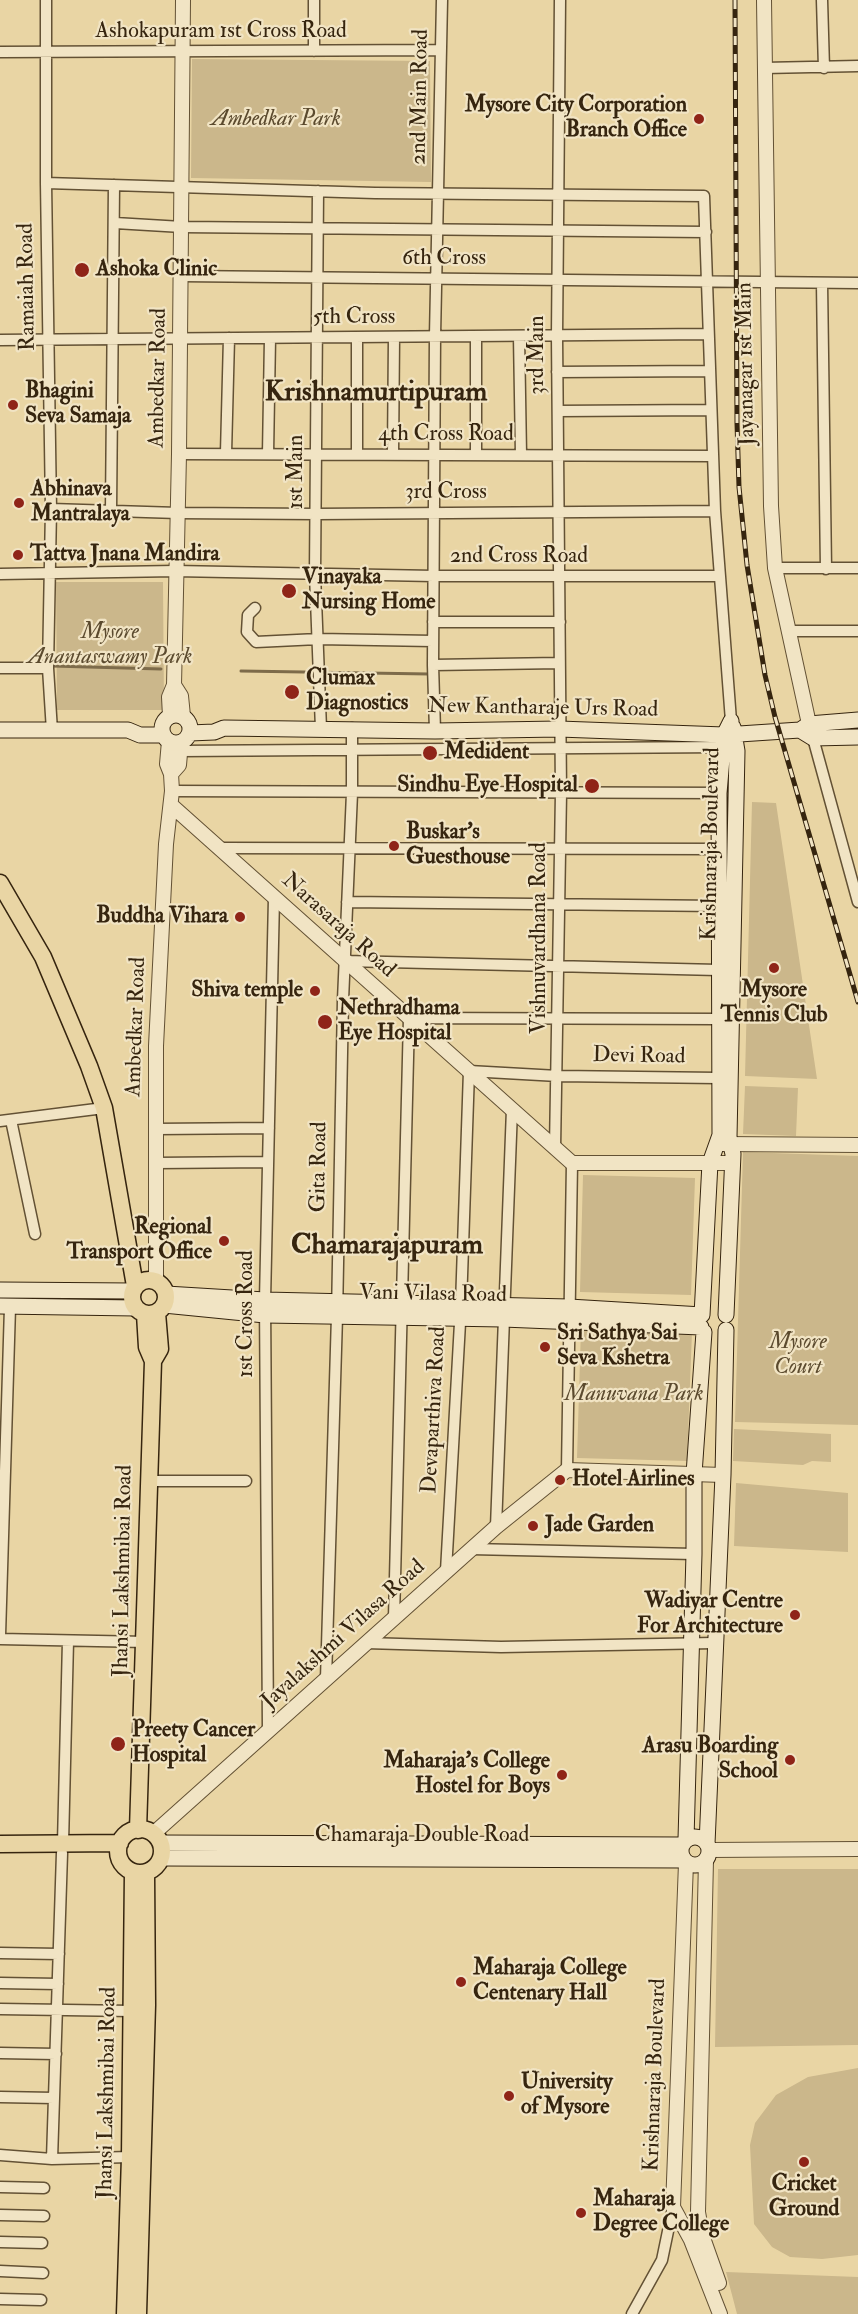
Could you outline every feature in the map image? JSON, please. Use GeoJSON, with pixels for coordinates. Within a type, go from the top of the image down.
{"type":"FeatureCollection","features":[{"type":"Feature","properties":{"kind":"main road"},"geometry":{"type":"LineString","coordinates":[[808,731],[858,720]]}},
{"type":"Feature","properties":{"kind":"main road","name":"New Kantharaje Urs Road"},"geometry":{"type":"LineString","coordinates":[[0,730],[128,730],[136,726],[176,731],[216,724],[224,728],[352,728],[435,731],[559,729],[728,734],[808,731],[858,737]]}},
{"type":"Feature","properties":{"kind":"main road","name":"Krishnaraja Boulevard"},"geometry":{"type":"LineString","coordinates":[[708,1851],[733,1163],[720,1135],[718,1078],[719,793],[728,734]]}},
{"type":"Feature","properties":{"kind":"main road","name":"Krishnaraja Boulevard"},"geometry":{"type":"LineString","coordinates":[[684,1852],[694,1554],[694,1474],[710,1162],[724,1144],[728,734]]}},
{"type":"Feature","properties":{"kind":"main road"},"geometry":{"type":"LineString","coordinates":[[0,883],[43,957],[89,1066],[104,1108],[149,1299]]}},
{"type":"Feature","properties":{"kind":"main road","name":"Vani Vilasa Road"},"geometry":{"type":"LineString","coordinates":[[0,1290],[265,1307],[569,1314],[702,1324]]}},
{"type":"Feature","properties":{"kind":"main road","name":"Vani Vilasa Road"},"geometry":{"type":"LineString","coordinates":[[5,1307],[149,1299]]}},
{"type":"Feature","properties":{"kind":"main road","name":"Jhansi Lakshmibai Road"},"geometry":{"type":"LineString","coordinates":[[149,1299],[160,1349],[153,1361],[148,1481],[146,1642],[153,1841]]}},
{"type":"Feature","properties":{"kind":"main road"},"geometry":{"type":"LineString","coordinates":[[714,1308],[726,1322],[714,1336],[702,1324],[714,1308]]}},
{"type":"Feature","properties":{"kind":"main road"},"geometry":{"type":"LineString","coordinates":[[127,1834],[153,1841],[153,1870],[139,1872],[123,1865],[119,1848],[127,1834]]}},
{"type":"Feature","properties":{"kind":"main road"},"geometry":{"type":"LineString","coordinates":[[695,1836],[708,1851],[695,1866],[684,1852],[695,1836]]}},
{"type":"Feature","properties":{"kind":"main road","name":"Chamaraja Double Road"},"geometry":{"type":"LineString","coordinates":[[153,1841],[684,1852]]}},
{"type":"Feature","properties":{"kind":"main road"},"geometry":{"type":"LineString","coordinates":[[0,1844],[63,1848],[119,1848]]}},
{"type":"Feature","properties":{"kind":"main road"},"geometry":{"type":"LineString","coordinates":[[0,1853],[63,1848]]}},
{"type":"Feature","properties":{"kind":"main road","name":"Jhansi Lakshmibai Road"},"geometry":{"type":"LineString","coordinates":[[125,2314],[132,2011],[139,1872]]}},
{"type":"Feature","properties":{"kind":"main road","name":"Jhansi Lakshmibai Road"},"geometry":{"type":"LineString","coordinates":[[138,2314],[147,2005],[139,1872]]}},
{"type":"Feature","properties":{"kind":"street","name":"Ramaiah Road"},"geometry":{"type":"LineString","coordinates":[[46,0],[51,509],[48,653],[52,731]]}},
{"type":"Feature","properties":{"kind":"street","name":"Ambedkar Road"},"geometry":{"type":"LineString","coordinates":[[149,1299],[156,1163],[156,1046],[172,791],[171,774],[167,764],[176,731],[169,697],[174,685],[179,454],[183,0]]}},
{"type":"Feature","properties":{"kind":"street"},"geometry":{"type":"LineString","coordinates":[[314,0],[314,51]]}},
{"type":"Feature","properties":{"kind":"street","name":"2nd Main Road"},"geometry":{"type":"LineString","coordinates":[[435,731],[433,622],[435,336],[442,0]]}},
{"type":"Feature","properties":{"kind":"street","name":"3rd Main"},"geometry":{"type":"LineString","coordinates":[[559,729],[557,279],[560,0]]}},
{"type":"Feature","properties":{"kind":"street","name":"Jayanagar 1st Main"},"geometry":{"type":"LineString","coordinates":[[764,0],[771,506],[775,568],[808,731]]}},
{"type":"Feature","properties":{"kind":"street"},"geometry":{"type":"LineString","coordinates":[[822,0],[824,68]]}},
{"type":"Feature","properties":{"kind":"street","name":"Ashokapuram 1st Cross Road"},"geometry":{"type":"LineString","coordinates":[[0,52],[441,50]]}},
{"type":"Feature","properties":{"kind":"street"},"geometry":{"type":"LineString","coordinates":[[764,68],[858,66]]}},
{"type":"Feature","properties":{"kind":"street"},"geometry":{"type":"LineString","coordinates":[[46,183],[438,194],[704,196],[712,456],[728,734],[559,746],[352,749],[176,731]]}},
{"type":"Feature","properties":{"kind":"street"},"geometry":{"type":"LineString","coordinates":[[111,510],[114,185]]}},
{"type":"Feature","properties":{"kind":"street","name":"1st Main"},"geometry":{"type":"LineString","coordinates":[[318,191],[315,574],[321,729]]}},
{"type":"Feature","properties":{"kind":"street"},"geometry":{"type":"LineString","coordinates":[[115,224],[318,229],[706,232]]}},
{"type":"Feature","properties":{"kind":"street","name":"6th Cross"},"geometry":{"type":"LineString","coordinates":[[182,276],[557,279],[767,284],[858,283]]}},
{"type":"Feature","properties":{"kind":"street"},"geometry":{"type":"LineString","coordinates":[[822,283],[826,569]]}},
{"type":"Feature","properties":{"kind":"street","name":"5th Cross"},"geometry":{"type":"LineString","coordinates":[[0,340],[708,334]]}},
{"type":"Feature","properties":{"kind":"street"},"geometry":{"type":"LineString","coordinates":[[476,336],[476,455]]}},
{"type":"Feature","properties":{"kind":"street"},"geometry":{"type":"LineString","coordinates":[[519,336],[521,455]]}},
{"type":"Feature","properties":{"kind":"street"},"geometry":{"type":"LineString","coordinates":[[357,337],[357,454]]}},
{"type":"Feature","properties":{"kind":"street"},"geometry":{"type":"LineString","coordinates":[[393,454],[394,337]]}},
{"type":"Feature","properties":{"kind":"street"},"geometry":{"type":"LineString","coordinates":[[226,453],[229,338]]}},
{"type":"Feature","properties":{"kind":"street"},"geometry":{"type":"LineString","coordinates":[[268,454],[270,338]]}},
{"type":"Feature","properties":{"kind":"street"},"geometry":{"type":"LineString","coordinates":[[557,372],[709,371]]}},
{"type":"Feature","properties":{"kind":"street"},"geometry":{"type":"LineString","coordinates":[[558,411],[710,410]]}},
{"type":"Feature","properties":{"kind":"street","name":"4th Cross Road"},"geometry":{"type":"LineString","coordinates":[[179,454],[712,456]]}},
{"type":"Feature","properties":{"kind":"street","name":"3rd Cross"},"geometry":{"type":"LineString","coordinates":[[51,509],[317,514],[715,511]]}},
{"type":"Feature","properties":{"kind":"street"},"geometry":{"type":"LineString","coordinates":[[775,568],[858,568]]}},
{"type":"Feature","properties":{"kind":"street","name":"2nd Cross Road"},"geometry":{"type":"LineString","coordinates":[[0,573],[175,571],[434,576],[720,576]]}},
{"type":"Feature","properties":{"kind":"street"},"geometry":{"type":"LineString","coordinates":[[255,608],[248,615],[247,632],[256,642],[318,639],[433,641]]}},
{"type":"Feature","properties":{"kind":"street"},"geometry":{"type":"LineString","coordinates":[[433,622],[560,622]]}},
{"type":"Feature","properties":{"kind":"street"},"geometry":{"type":"LineString","coordinates":[[788,631],[858,631]]}},
{"type":"Feature","properties":{"kind":"street"},"geometry":{"type":"LineString","coordinates":[[433,665],[559,663]]}},
{"type":"Feature","properties":{"kind":"street"},"geometry":{"type":"LineString","coordinates":[[0,668],[49,673]]}},
{"type":"Feature","properties":{"kind":"street","name":"Gita Road"},"geometry":{"type":"LineString","coordinates":[[327,1679],[352,728]]}},
{"type":"Feature","properties":{"kind":"street","name":"Vishnuvardhana Road"},"geometry":{"type":"LineString","coordinates":[[555,1148],[559,1017],[561,793],[559,729]]}},
{"type":"Feature","properties":{"kind":"street"},"geometry":{"type":"LineString","coordinates":[[808,731],[858,902]]}},
{"type":"Feature","properties":{"kind":"street"},"geometry":{"type":"LineString","coordinates":[[172,791],[719,793]]}},
{"type":"Feature","properties":{"kind":"street","name":"Narasaraja Road"},"geometry":{"type":"LineString","coordinates":[[171,805],[572,1163]]}},
{"type":"Feature","properties":{"kind":"street"},"geometry":{"type":"LineString","coordinates":[[219,848],[720,849]]}},
{"type":"Feature","properties":{"kind":"street","name":"1st Cross Road"},"geometry":{"type":"LineString","coordinates":[[268,1731],[265,1307],[274,898]]}},
{"type":"Feature","properties":{"kind":"street"},"geometry":{"type":"LineString","coordinates":[[347,902],[560,902],[719,906]]}},
{"type":"Feature","properties":{"kind":"street"},"geometry":{"type":"LineString","coordinates":[[345,961],[559,968],[718,970]]}},
{"type":"Feature","properties":{"kind":"street"},"geometry":{"type":"LineString","coordinates":[[394,1618],[409,1018],[719,1019]]}},
{"type":"Feature","properties":{"kind":"street","name":"Devi Road"},"geometry":{"type":"LineString","coordinates":[[469,1071],[558,1076],[718,1078]]}},
{"type":"Feature","properties":{"kind":"street","name":"Devaparthiva Road"},"geometry":{"type":"LineString","coordinates":[[446,1571],[460,1312],[469,1071]]}},
{"type":"Feature","properties":{"kind":"street"},"geometry":{"type":"LineString","coordinates":[[35,1234],[5,1121],[104,1108]]}},
{"type":"Feature","properties":{"kind":"street"},"geometry":{"type":"LineString","coordinates":[[496,1527],[512,1110]]}},
{"type":"Feature","properties":{"kind":"street"},"geometry":{"type":"LineString","coordinates":[[156,1129],[269,1128]]}},
{"type":"Feature","properties":{"kind":"street"},"geometry":{"type":"LineString","coordinates":[[724,1144],[858,1145]]}},
{"type":"Feature","properties":{"kind":"street"},"geometry":{"type":"LineString","coordinates":[[156,1163],[268,1162]]}},
{"type":"Feature","properties":{"kind":"street"},"geometry":{"type":"LineString","coordinates":[[723,1474],[567,1470],[572,1163],[733,1163]]}},
{"type":"Feature","properties":{"kind":"street"},"geometry":{"type":"LineString","coordinates":[[5,1307],[0,1637],[146,1642]]}},
{"type":"Feature","properties":{"kind":"street","name":"Jayalakshmi Vilasa Road"},"geometry":{"type":"LineString","coordinates":[[153,1841],[268,1731],[446,1571],[567,1470]]}},
{"type":"Feature","properties":{"kind":"street"},"geometry":{"type":"LineString","coordinates":[[148,1481],[246,1481]]}},
{"type":"Feature","properties":{"kind":"street"},"geometry":{"type":"LineString","coordinates":[[471,1549],[694,1554]]}},
{"type":"Feature","properties":{"kind":"street"},"geometry":{"type":"LineString","coordinates":[[52,2159],[68,1641]]}},
{"type":"Feature","properties":{"kind":"street"},"geometry":{"type":"LineString","coordinates":[[366,1643],[501,1647],[714,1643]]}},
{"type":"Feature","properties":{"kind":"street"},"geometry":{"type":"LineString","coordinates":[[708,1851],[858,1849]]}},
{"type":"Feature","properties":{"kind":"street","name":"Krishnaraja Boulevard"},"geometry":{"type":"LineString","coordinates":[[708,1851],[698,2212],[702,2235],[729,2314]]}},
{"type":"Feature","properties":{"kind":"street","name":"Krishnaraja Boulevard"},"geometry":{"type":"LineString","coordinates":[[674,2207],[684,1852]]}},
{"type":"Feature","properties":{"kind":"street"},"geometry":{"type":"LineString","coordinates":[[0,1953],[59,1954]]}},
{"type":"Feature","properties":{"kind":"street"},"geometry":{"type":"LineString","coordinates":[[0,1983],[58,1984]]}},
{"type":"Feature","properties":{"kind":"street"},"geometry":{"type":"LineString","coordinates":[[0,2009],[132,2011]]}},
{"type":"Feature","properties":{"kind":"street"},"geometry":{"type":"LineString","coordinates":[[0,2053],[56,2054]]}},
{"type":"Feature","properties":{"kind":"street"},"geometry":{"type":"LineString","coordinates":[[0,2097],[54,2098]]}},
{"type":"Feature","properties":{"kind":"street"},"geometry":{"type":"LineString","coordinates":[[0,2155],[52,2159],[130,2157]]}},
{"type":"Feature","properties":{"kind":"street"},"geometry":{"type":"LineString","coordinates":[[0,2187],[44,2188]]}},
{"type":"Feature","properties":{"kind":"street"},"geometry":{"type":"LineString","coordinates":[[632,2314],[663,2260],[674,2207]]}},
{"type":"Feature","properties":{"kind":"street"},"geometry":{"type":"LineString","coordinates":[[674,2207],[692,2240],[720,2314]]}},
{"type":"Feature","properties":{"kind":"street"},"geometry":{"type":"LineString","coordinates":[[0,2215],[44,2216]]}},
{"type":"Feature","properties":{"kind":"street"},"geometry":{"type":"LineString","coordinates":[[0,2242],[42,2243]]}},
{"type":"Feature","properties":{"kind":"street"},"geometry":{"type":"LineString","coordinates":[[0,2271],[43,2273]]}},
{"type":"Feature","properties":{"kind":"street"},"geometry":{"type":"LineString","coordinates":[[0,2299],[41,2300]]}},
{"type":"Feature","properties":{"kind":"green space","name":"Ambedkar Park"},"geometry":{"type":"Polygon","coordinates":[[[192,59],[430,61],[431,182],[191,178],[192,59]]]}},
{"type":"Feature","properties":{"kind":"green space","name":"Mysore Anantaswamy Park"},"geometry":{"type":"Polygon","coordinates":[[[56,582],[163,582],[164,710],[57,710],[56,582]]]}},
{"type":"Feature","properties":{"kind":"green space","name":"Mysore Tennis Club"},"geometry":{"type":"Polygon","coordinates":[[[752,802],[776,803],[817,1079],[745,1076],[752,802]]]}},
{"type":"Feature","properties":{"kind":"green space","name":"Mysore Tennis Club"},"geometry":{"type":"Polygon","coordinates":[[[745,1086],[798,1088],[796,1136],[743,1134],[745,1086]]]}},
{"type":"Feature","properties":{"kind":"green space","name":"Mysore Court"},"geometry":{"type":"Polygon","coordinates":[[[743,1152],[858,1156],[858,1425],[735,1422],[743,1152]]]}},
{"type":"Feature","properties":{"kind":"green space"},"geometry":{"type":"Polygon","coordinates":[[[583,1175],[695,1178],[691,1295],[580,1292],[583,1175]]]}},
{"type":"Feature","properties":{"kind":"green space","name":"Manuvana Park"},"geometry":{"type":"Polygon","coordinates":[[[581,1328],[692,1332],[687,1461],[577,1458],[581,1328]]]}},
{"type":"Feature","properties":{"kind":"green space"},"geometry":{"type":"Polygon","coordinates":[[[734,1429],[831,1434],[831,1462],[812,1461],[803,1465],[733,1461],[734,1429]]]}},
{"type":"Feature","properties":{"kind":"green space"},"geometry":{"type":"Polygon","coordinates":[[[736,1483],[848,1493],[848,1552],[734,1546],[736,1483]]]}},
{"type":"Feature","properties":{"kind":"green space"},"geometry":{"type":"Polygon","coordinates":[[[718,1869],[858,1869],[858,2045],[715,2047],[718,1869]]]}},
{"type":"Feature","properties":{"kind":"green space","name":"Cricket Ground"},"geometry":{"type":"Polygon","coordinates":[[[858,2068],[858,2255],[822,2259],[790,2257],[772,2247],[754,2224],[750,2145],[755,2123],[776,2095],[808,2077],[858,2068]]]}},
{"type":"Feature","properties":{"kind":"green space"},"geometry":{"type":"Polygon","coordinates":[[[726,2272],[858,2277],[858,2314],[737,2314],[726,2272]]]}},
{"type":"Feature","properties":{"kind":"waterway"},"geometry":{"type":"LineString","coordinates":[[52,666],[161,669]]}},
{"type":"Feature","properties":{"kind":"waterway"},"geometry":{"type":"LineString","coordinates":[[241,671],[429,674]]}},
{"type":"Feature","properties":{"kind":"railway"},"geometry":{"type":"LineString","coordinates":[[735,0],[737,423],[739,487],[747,565],[765,675],[775,717],[858,1002]]}},
{"type":"Feature","properties":{"kind":"place","name":"Mysore City Corporation Branch Office"},"geometry":{"type":"Point","coordinates":[699,119]}},
{"type":"Feature","properties":{"kind":"place","name":"Ashoka Clinic"},"geometry":{"type":"Point","coordinates":[82,270]}},
{"type":"Feature","properties":{"kind":"place","name":"Bhagini Seva Samaja"},"geometry":{"type":"Point","coordinates":[13,405]}},
{"type":"Feature","properties":{"kind":"place","name":"Abhinava Mantralaya"},"geometry":{"type":"Point","coordinates":[19,503]}},
{"type":"Feature","properties":{"kind":"place","name":"Tattva Jnana Mandira"},"geometry":{"type":"Point","coordinates":[18,555]}},
{"type":"Feature","properties":{"kind":"place","name":"Vinayaka Nursing Home"},"geometry":{"type":"Point","coordinates":[289,591]}},
{"type":"Feature","properties":{"kind":"place","name":"Clumax Diagnostics"},"geometry":{"type":"Point","coordinates":[292,692]}},
{"type":"Feature","properties":{"kind":"place","name":"Medident"},"geometry":{"type":"Point","coordinates":[430,753]}},
{"type":"Feature","properties":{"kind":"place","name":"Sindhu Eye Hospital"},"geometry":{"type":"Point","coordinates":[592,786]}},
{"type":"Feature","properties":{"kind":"place","name":"Buskar's Guesthouse"},"geometry":{"type":"Point","coordinates":[394,846]}},
{"type":"Feature","properties":{"kind":"place","name":"Buddha Vihara"},"geometry":{"type":"Point","coordinates":[240,917]}},
{"type":"Feature","properties":{"kind":"place","name":"Mysore Tennis Club"},"geometry":{"type":"Point","coordinates":[774,968]}},
{"type":"Feature","properties":{"kind":"place","name":"Shiva temple"},"geometry":{"type":"Point","coordinates":[315,991]}},
{"type":"Feature","properties":{"kind":"place","name":"Nethradhama Eye Hospital"},"geometry":{"type":"Point","coordinates":[325,1022]}},
{"type":"Feature","properties":{"kind":"place","name":"Regional Transport Office"},"geometry":{"type":"Point","coordinates":[224,1241]}},
{"type":"Feature","properties":{"kind":"place","name":"Sri Sathya Sai Seva Kshetra"},"geometry":{"type":"Point","coordinates":[545,1347]}},
{"type":"Feature","properties":{"kind":"place","name":"Hotel Airlines"},"geometry":{"type":"Point","coordinates":[560,1480]}},
{"type":"Feature","properties":{"kind":"place","name":"Jade Garden"},"geometry":{"type":"Point","coordinates":[533,1526]}},
{"type":"Feature","properties":{"kind":"place","name":"Wadiyar Centre For Architecture"},"geometry":{"type":"Point","coordinates":[795,1615]}},
{"type":"Feature","properties":{"kind":"place","name":"Preety Cancer Hospital"},"geometry":{"type":"Point","coordinates":[118,1744]}},
{"type":"Feature","properties":{"kind":"place","name":"Arasu Boarding School"},"geometry":{"type":"Point","coordinates":[790,1760]}},
{"type":"Feature","properties":{"kind":"place","name":"Maharaja's College Hostel for Boys"},"geometry":{"type":"Point","coordinates":[562,1775]}},
{"type":"Feature","properties":{"kind":"place","name":"Maharaja College Centenary Hall"},"geometry":{"type":"Point","coordinates":[461,1982]}},
{"type":"Feature","properties":{"kind":"place","name":"University of Mysore"},"geometry":{"type":"Point","coordinates":[509,2096]}},
{"type":"Feature","properties":{"kind":"place","name":"Cricket Ground"},"geometry":{"type":"Point","coordinates":[804,2162]}},
{"type":"Feature","properties":{"kind":"place","name":"Maharaja Degree College"},"geometry":{"type":"Point","coordinates":[581,2213]}},
{"type":"Feature","properties":{"kind":"district","name":"Krishnamurtipuram"},"geometry":{"type":"Point","coordinates":[376,394]}},
{"type":"Feature","properties":{"kind":"district","name":"Chamarajapuram"},"geometry":{"type":"Point","coordinates":[387,1247]}}]}
